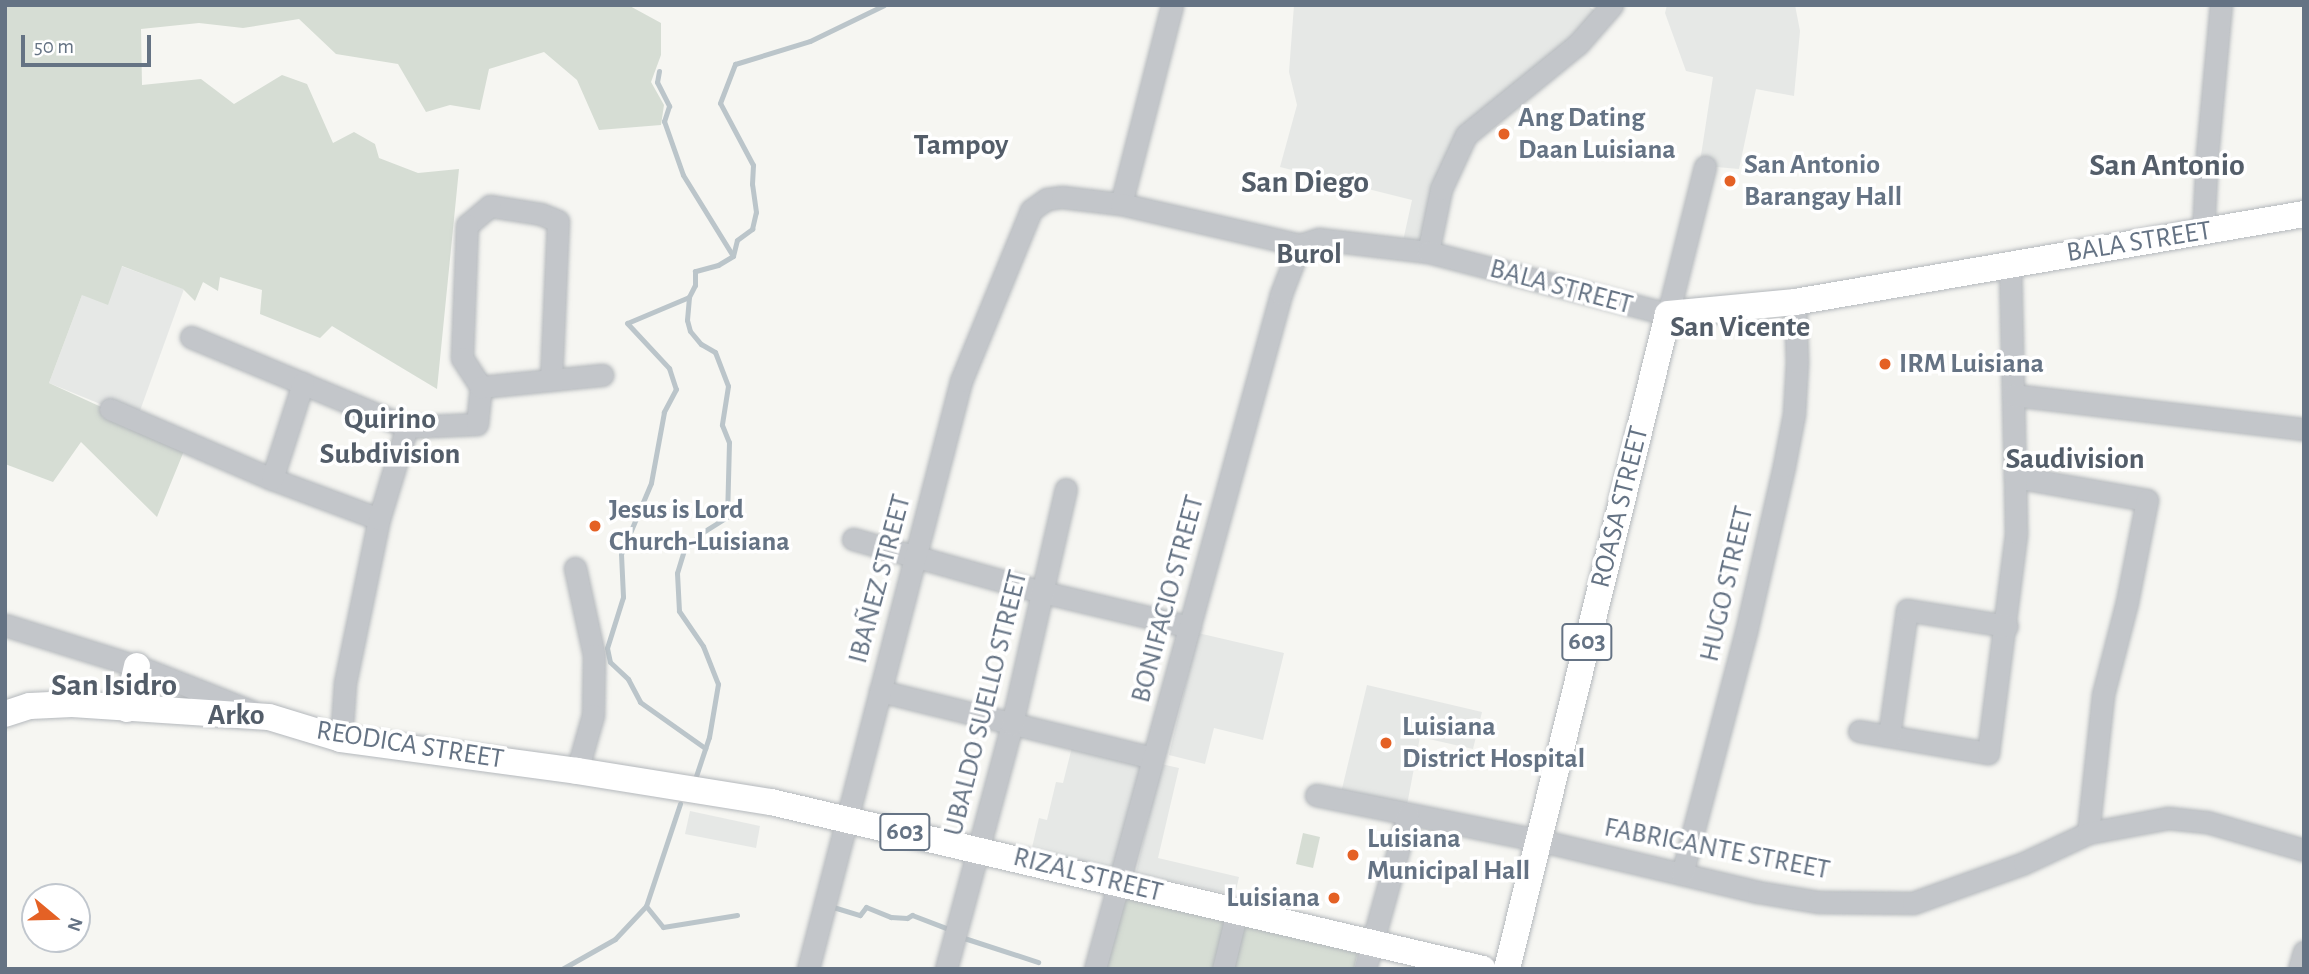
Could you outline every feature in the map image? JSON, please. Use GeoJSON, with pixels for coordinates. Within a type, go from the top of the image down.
{"type":"FeatureCollection","features":[{"type":"Feature","properties":{"kind":"main road","name":"BALA STREET"},"geometry":{"type":"LineString","coordinates":[[1668,314],[1795,302],[2304,214]]}},
{"type":"Feature","properties":{"kind":"main road","name":"ROASA STREET"},"geometry":{"type":"LineString","coordinates":[[1507,969],[1668,314]]}},
{"type":"Feature","properties":{"kind":"main road"},"geometry":{"type":"LineString","coordinates":[[127,709],[137,666]]}},
{"type":"Feature","properties":{"kind":"main road","name":"REODICA STREET"},"geometry":{"type":"LineString","coordinates":[[5,714],[30,706],[72,704],[269,718],[341,739],[691,789]]}},
{"type":"Feature","properties":{"kind":"main road","name":"RIZAL STREET"},"geometry":{"type":"LineString","coordinates":[[691,789],[980,849],[1483,969]]}},
{"type":"Feature","properties":{"kind":"street"},"geometry":{"type":"LineString","coordinates":[[1121,204],[1172,5]]}},
{"type":"Feature","properties":{"kind":"street"},"geometry":{"type":"LineString","coordinates":[[1428,253],[1441,189],[1466,135],[1578,44],[1612,5]]}},
{"type":"Feature","properties":{"kind":"street"},"geometry":{"type":"LineString","coordinates":[[2203,232],[2221,5]]}},
{"type":"Feature","properties":{"kind":"street","name":"ROASA STREET"},"geometry":{"type":"LineString","coordinates":[[1668,314],[1705,167]]}},
{"type":"Feature","properties":{"kind":"street","name":"BALA STREET"},"geometry":{"type":"LineString","coordinates":[[1031,211],[1047,200],[1062,197],[1121,204],[1300,245],[1319,239],[1428,253],[1668,314]]}},
{"type":"Feature","properties":{"kind":"street"},"geometry":{"type":"LineString","coordinates":[[191,337],[407,427],[477,424],[481,387],[462,358],[467,225],[490,206],[541,214],[558,221],[551,380]]}},
{"type":"Feature","properties":{"kind":"street","name":"IBAÑEZ STREET"},"geometry":{"type":"LineString","coordinates":[[810,968],[961,381],[1031,211]]}},
{"type":"Feature","properties":{"kind":"street","name":"BONIFACIO STREET"},"geometry":{"type":"LineString","coordinates":[[1095,969],[1281,294],[1300,245]]}},
{"type":"Feature","properties":{"kind":"street"},"geometry":{"type":"LineString","coordinates":[[1859,731],[1988,753],[2007,626],[2017,533],[2010,263]]}},
{"type":"Feature","properties":{"kind":"street","name":"HUGO STREET"},"geometry":{"type":"LineString","coordinates":[[1682,874],[1746,632],[1784,466],[1796,388],[1795,302]]}},
{"type":"Feature","properties":{"kind":"street"},"geometry":{"type":"LineString","coordinates":[[481,387],[602,375]]}},
{"type":"Feature","properties":{"kind":"street"},"geometry":{"type":"LineString","coordinates":[[272,479],[303,383]]}},
{"type":"Feature","properties":{"kind":"street"},"geometry":{"type":"LineString","coordinates":[[2013,395],[2304,429]]}},
{"type":"Feature","properties":{"kind":"street"},"geometry":{"type":"LineString","coordinates":[[110,409],[272,479],[379,519]]}},
{"type":"Feature","properties":{"kind":"street"},"geometry":{"type":"LineString","coordinates":[[341,739],[345,683],[379,519],[407,427]]}},
{"type":"Feature","properties":{"kind":"street"},"geometry":{"type":"LineString","coordinates":[[2015,477],[2147,500],[2127,602],[2103,695],[2088,834]]}},
{"type":"Feature","properties":{"kind":"street","name":"UBALDO SUELLO STREET"},"geometry":{"type":"LineString","coordinates":[[946,969],[1012,724],[1066,489]]}},
{"type":"Feature","properties":{"kind":"street"},"geometry":{"type":"LineString","coordinates":[[853,539],[1042,592],[1190,627]]}},
{"type":"Feature","properties":{"kind":"street"},"geometry":{"type":"LineString","coordinates":[[575,568],[594,655],[593,715],[577,771]]}},
{"type":"Feature","properties":{"kind":"street"},"geometry":{"type":"LineString","coordinates":[[1889,736],[1907,610],[2007,626]]}},
{"type":"Feature","properties":{"kind":"street"},"geometry":{"type":"LineString","coordinates":[[5,625],[137,666],[269,718]]}},
{"type":"Feature","properties":{"kind":"street"},"geometry":{"type":"LineString","coordinates":[[880,691],[1152,758]]}},
{"type":"Feature","properties":{"kind":"street","name":"FABRICANTE STREET"},"geometry":{"type":"LineString","coordinates":[[1316,795],[1538,840],[1682,874],[1819,902],[1913,903],[2024,863],[2088,834],[2168,818],[2207,822],[2304,850]]}},
{"type":"Feature","properties":{"kind":"street"},"geometry":{"type":"LineString","coordinates":[[1365,969],[1408,815]]}},
{"type":"Feature","properties":{"kind":"street"},"geometry":{"type":"LineString","coordinates":[[1223,969],[1237,911]]}},
{"type":"Feature","properties":{"kind":"street"},"geometry":{"type":"LineString","coordinates":[[2299,969],[2304,952]]}},
{"type":"Feature","properties":{"kind":"shaded area"},"geometry":{"type":"Polygon","coordinates":[[[5,5],[628,5],[661,23],[661,55],[651,82],[664,105],[661,125],[599,130],[577,80],[544,52],[489,69],[480,110],[450,105],[426,112],[398,64],[336,54],[299,19],[243,28],[199,23],[141,29],[142,85],[201,79],[234,104],[282,75],[307,84],[333,143],[354,132],[375,144],[379,158],[418,173],[459,169],[437,389],[332,326],[320,338],[260,314],[262,290],[220,277],[218,291],[203,282],[195,301],[183,289],[122,266],[108,305],[82,295],[49,383],[186,446],[157,517],[81,442],[53,482],[5,464],[5,5]]]}},
{"type":"Feature","properties":{"kind":"shaded area"},"geometry":{"type":"Polygon","coordinates":[[[1294,5],[1587,5],[1599,14],[1463,130],[1427,248],[1403,241],[1412,200],[1280,167],[1297,105],[1289,72],[1294,5]]]}},
{"type":"Feature","properties":{"kind":"shaded area"},"geometry":{"type":"Polygon","coordinates":[[[1667,5],[1795,5],[1800,31],[1794,96],[1756,89],[1739,169],[1700,162],[1713,77],[1686,71],[1665,13],[1667,5]]]}},
{"type":"Feature","properties":{"kind":"shaded area"},"geometry":{"type":"Polygon","coordinates":[[[121,266],[184,289],[137,419],[49,383],[82,295],[121,266]]]}},
{"type":"Feature","properties":{"kind":"shaded area"},"geometry":{"type":"Polygon","coordinates":[[[1198,633],[1284,653],[1263,740],[1214,728],[1205,764],[1169,755],[1198,633]]]}},
{"type":"Feature","properties":{"kind":"shaded area","name":"Luisiana District Hospital"},"geometry":{"type":"Polygon","coordinates":[[[1367,685],[1482,712],[1473,749],[1420,737],[1406,810],[1340,797],[1367,685]]]}},
{"type":"Feature","properties":{"kind":"shaded area"},"geometry":{"type":"Polygon","coordinates":[[[1073,743],[1144,760],[1116,876],[1030,856],[1039,818],[1047,820],[1056,782],[1063,783],[1073,743]]]}},
{"type":"Feature","properties":{"kind":"shaded area"},"geometry":{"type":"Polygon","coordinates":[[[1161,764],[1179,768],[1158,858],[1239,877],[1235,895],[1136,873],[1161,764]]]}},
{"type":"Feature","properties":{"kind":"shaded area"},"geometry":{"type":"Polygon","coordinates":[[[690,811],[760,826],[756,848],[685,834],[690,811]]]}},
{"type":"Feature","properties":{"kind":"shaded area"},"geometry":{"type":"Polygon","coordinates":[[[1303,833],[1320,837],[1313,868],[1296,864],[1303,833]]]}},
{"type":"Feature","properties":{"kind":"shaded area"},"geometry":{"type":"Polygon","coordinates":[[[1124,893],[1359,947],[1354,969],[1102,969],[1124,893]]]}},
{"type":"Feature","properties":{"kind":"waterway"},"geometry":{"type":"LineString","coordinates":[[733,256],[737,240],[752,229],[756,212],[752,184],[753,165],[720,103],[735,64],[810,41],[884,5]]}},
{"type":"Feature","properties":{"kind":"waterway"},"geometry":{"type":"LineString","coordinates":[[659,71],[657,82],[669,106],[664,121],[683,175],[733,256],[718,265],[695,271],[695,285],[689,297],[627,323],[669,368],[676,389],[664,412],[651,483],[621,554],[623,597],[607,648],[610,662],[628,679],[640,702],[705,748]]}},
{"type":"Feature","properties":{"kind":"waterway"},"geometry":{"type":"LineString","coordinates":[[689,297],[687,320],[690,331],[701,344],[715,352],[728,386],[722,425],[729,442],[727,517],[703,532],[684,550],[677,573],[679,611],[703,646],[718,684],[709,737],[694,782]]}},
{"type":"Feature","properties":{"kind":"waterway"},"geometry":{"type":"LineString","coordinates":[[562,969],[615,939],[646,906],[680,804]]}},
{"type":"Feature","properties":{"kind":"waterway"},"geometry":{"type":"LineString","coordinates":[[646,906],[663,927],[737,915]]}},
{"type":"Feature","properties":{"kind":"waterway"},"geometry":{"type":"LineString","coordinates":[[833,907],[860,915],[866,907],[891,917],[907,918],[912,915],[946,928]]}},
{"type":"Feature","properties":{"kind":"waterway"},"geometry":{"type":"LineString","coordinates":[[964,938],[1038,962]]}},
{"type":"Feature","properties":{"kind":"place","name":"Ang Dating Daan Luisiana"},"geometry":{"type":"Point","coordinates":[1504,134]}},
{"type":"Feature","properties":{"kind":"place","name":"San Antonio Barangay Hall"},"geometry":{"type":"Point","coordinates":[1730,181]}},
{"type":"Feature","properties":{"kind":"place","name":"IRM Luisiana"},"geometry":{"type":"Point","coordinates":[1885,364]}},
{"type":"Feature","properties":{"kind":"place","name":"Jesus is Lord Church-Luisiana"},"geometry":{"type":"Point","coordinates":[595,526]}},
{"type":"Feature","properties":{"kind":"place","name":"Luisiana District Hospital"},"geometry":{"type":"Point","coordinates":[1386,743]}},
{"type":"Feature","properties":{"kind":"place","name":"Luisiana Municipal Hall"},"geometry":{"type":"Point","coordinates":[1353,855]}},
{"type":"Feature","properties":{"kind":"place","name":"Luisiana"},"geometry":{"type":"Point","coordinates":[1334,898]}},
{"type":"Feature","properties":{"kind":"district","name":"Tampoy"},"geometry":{"type":"Point","coordinates":[961,145]}},
{"type":"Feature","properties":{"kind":"district","name":"San Antonio"},"geometry":{"type":"Point","coordinates":[2167,165]}},
{"type":"Feature","properties":{"kind":"district","name":"San Diego"},"geometry":{"type":"Point","coordinates":[1305,182]}},
{"type":"Feature","properties":{"kind":"district","name":"Burol"},"geometry":{"type":"Point","coordinates":[1309,254]}},
{"type":"Feature","properties":{"kind":"district","name":"San Vicente"},"geometry":{"type":"Point","coordinates":[1740,327]}},
{"type":"Feature","properties":{"kind":"district","name":"Quirino Subdivision"},"geometry":{"type":"Point","coordinates":[390,436]}},
{"type":"Feature","properties":{"kind":"district","name":"Saudivision"},"geometry":{"type":"Point","coordinates":[2075,459]}},
{"type":"Feature","properties":{"kind":"district","name":"San Isidro"},"geometry":{"type":"Point","coordinates":[114,685]}},
{"type":"Feature","properties":{"kind":"district","name":"Arko"},"geometry":{"type":"Point","coordinates":[236,715]}}]}
